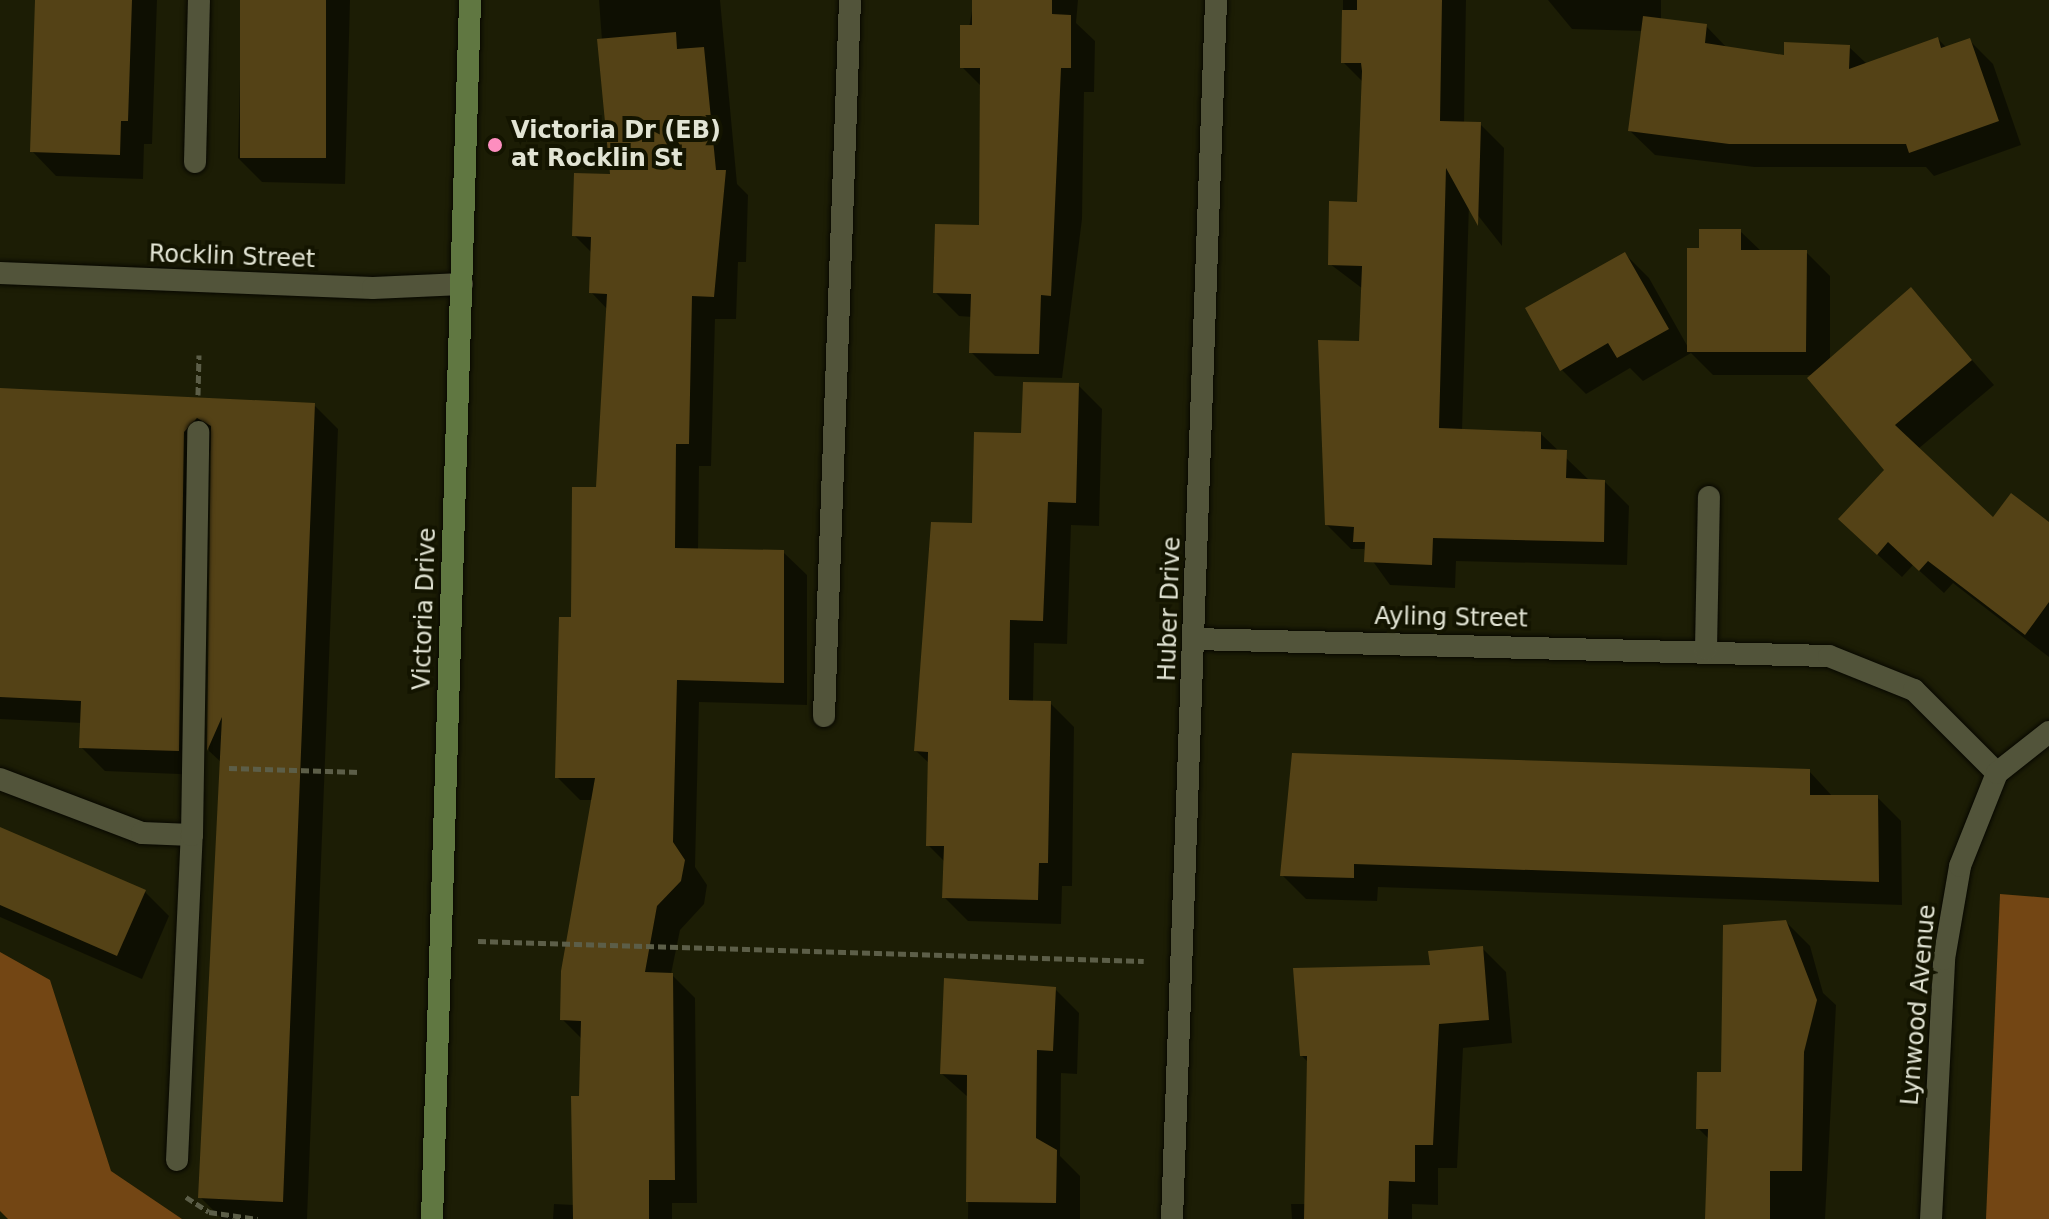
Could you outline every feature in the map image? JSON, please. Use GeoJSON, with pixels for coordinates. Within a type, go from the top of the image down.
{"type":"FeatureCollection","features":[{"type":"Feature","properties":{"kind":"main road","name":"Victoria Drive"},"geometry":{"type":"LineString","coordinates":[[432,1219],[470,0]]}},
{"type":"Feature","properties":{"kind":"street"},"geometry":{"type":"LineString","coordinates":[[195,162],[199,0]]}},
{"type":"Feature","properties":{"kind":"street"},"geometry":{"type":"LineString","coordinates":[[824,716],[850,0]]}},
{"type":"Feature","properties":{"kind":"street","name":"Huber Drive"},"geometry":{"type":"LineString","coordinates":[[1172,1219],[1216,0]]}},
{"type":"Feature","properties":{"kind":"street","name":"Rocklin Street"},"geometry":{"type":"LineString","coordinates":[[0,273],[363,288],[462,284]]}},
{"type":"Feature","properties":{"kind":"street"},"geometry":{"type":"LineString","coordinates":[[177,1160],[192,835],[198,432]]}},
{"type":"Feature","properties":{"kind":"street"},"geometry":{"type":"LineString","coordinates":[[1706,649],[1709,497]]}},
{"type":"Feature","properties":{"kind":"street","name":"Ayling Street"},"geometry":{"type":"LineString","coordinates":[[1195,639],[1706,649],[1829,656],[1876,669],[1931,703],[1997,773]]}},
{"type":"Feature","properties":{"kind":"street"},"geometry":{"type":"LineString","coordinates":[[1997,773],[2049,732]]}},
{"type":"Feature","properties":{"kind":"street","name":"Lynwood Avenue"},"geometry":{"type":"LineString","coordinates":[[1931,1219],[1949,915],[1997,773]]}},
{"type":"Feature","properties":{"kind":"street"},"geometry":{"type":"LineString","coordinates":[[0,779],[142,833],[192,835]]}},
{"type":"Feature","properties":{"kind":"path"},"geometry":{"type":"LineString","coordinates":[[238,768],[360,772]]}},
{"type":"Feature","properties":{"kind":"path"},"geometry":{"type":"LineString","coordinates":[[441,941],[1180,963]]}},
{"type":"Feature","properties":{"kind":"path"},"geometry":{"type":"LineString","coordinates":[[209,1212],[257,1219]]}},
{"type":"Feature","properties":{"kind":"shaded area"},"geometry":{"type":"Polygon","coordinates":[[[2000,894],[2049,898],[2049,1219],[1986,1219],[2000,894]]]}},
{"type":"Feature","properties":{"kind":"shaded area"},"geometry":{"type":"Polygon","coordinates":[[[0,952],[50,980],[111,1171],[182,1219],[8,1219],[0,1211],[0,952]]]}},
{"type":"Feature","properties":{"kind":"building"},"geometry":{"type":"Polygon","coordinates":[[[35,0],[132,0],[128,121],[121,121],[120,155],[30,152],[35,0]]]}},
{"type":"Feature","properties":{"kind":"building"},"geometry":{"type":"Polygon","coordinates":[[[240,0],[326,0],[326,158],[240,158],[240,0]]]}},
{"type":"Feature","properties":{"kind":"building"},"geometry":{"type":"Polygon","coordinates":[[[972,0],[1052,0],[1052,14],[1071,15],[1071,68],[1061,68],[1051,296],[1041,295],[1039,354],[969,353],[971,294],[933,293],[935,224],[979,225],[980,68],[960,68],[960,25],[972,25],[972,0]]]}},
{"type":"Feature","properties":{"kind":"building"},"geometry":{"type":"Polygon","coordinates":[[[1357,0],[1442,0],[1440,121],[1481,122],[1478,226],[1446,168],[1439,428],[1541,432],[1541,449],[1567,450],[1566,478],[1605,480],[1604,542],[1433,538],[1432,565],[1364,562],[1365,542],[1353,542],[1354,527],[1325,525],[1318,340],[1359,341],[1362,266],[1328,265],[1329,201],[1357,202],[1362,71],[1361,63],[1341,63],[1342,10],[1357,10],[1357,0]]]}},
{"type":"Feature","properties":{"kind":"building"},"geometry":{"type":"Polygon","coordinates":[[[1643,16],[1707,24],[1705,43],[1784,55],[1784,42],[1850,45],[1849,69],[1938,37],[1941,48],[1970,38],[1999,121],[1909,153],[1906,144],[1729,144],[1628,131],[1643,16]]]}},
{"type":"Feature","properties":{"kind":"building"},"geometry":{"type":"Polygon","coordinates":[[[676,32],[677,49],[704,47],[716,170],[726,170],[714,297],[692,296],[689,444],[676,444],[675,548],[784,550],[784,683],[677,680],[673,842],[685,860],[681,881],[657,906],[645,972],[673,973],[675,1180],[649,1180],[649,1219],[573,1219],[571,1096],[579,1096],[581,1021],[560,1020],[561,971],[595,778],[555,778],[559,617],[571,617],[572,487],[596,487],[607,294],[589,293],[591,237],[572,236],[574,173],[610,174],[597,39],[676,32]]]}},
{"type":"Feature","properties":{"kind":"building"},"geometry":{"type":"Polygon","coordinates":[[[1699,229],[1741,229],[1741,250],[1807,250],[1806,352],[1687,352],[1687,248],[1699,248],[1699,229]]]}},
{"type":"Feature","properties":{"kind":"building"},"geometry":{"type":"Polygon","coordinates":[[[1625,252],[1669,329],[1617,358],[1608,343],[1560,371],[1525,308],[1625,252]]]}},
{"type":"Feature","properties":{"kind":"building"},"geometry":{"type":"Polygon","coordinates":[[[1911,287],[1972,360],[1895,425],[1993,517],[2011,493],[2049,522],[2049,602],[2025,635],[1928,561],[1919,571],[1888,542],[1877,555],[1838,519],[1884,470],[1807,378],[1911,287]]]}},
{"type":"Feature","properties":{"kind":"building"},"geometry":{"type":"Polygon","coordinates":[[[1023,382],[1079,383],[1076,503],[1048,502],[1043,621],[1010,620],[1009,700],[1051,701],[1048,863],[1039,863],[1038,900],[942,898],[944,846],[926,846],[928,752],[914,751],[931,522],[972,523],[974,432],[1021,433],[1023,382]]]}},
{"type":"Feature","properties":{"kind":"building"},"geometry":{"type":"Polygon","coordinates":[[[0,388],[315,403],[283,1202],[198,1198],[222,717],[207,751],[211,426],[197,418],[184,432],[179,751],[79,748],[81,701],[0,697],[0,388]]]}},
{"type":"Feature","properties":{"kind":"building"},"geometry":{"type":"Polygon","coordinates":[[[1292,753],[1810,769],[1810,795],[1878,795],[1879,882],[1354,864],[1354,878],[1280,876],[1292,753]]]}},
{"type":"Feature","properties":{"kind":"building"},"geometry":{"type":"Polygon","coordinates":[[[0,827],[146,890],[117,956],[0,905],[0,827]]]}},
{"type":"Feature","properties":{"kind":"building"},"geometry":{"type":"Polygon","coordinates":[[[1786,920],[1817,1000],[1804,1052],[1802,1171],[1770,1171],[1770,1219],[1705,1219],[1708,1129],[1696,1129],[1697,1072],[1721,1072],[1723,925],[1786,920]]]}},
{"type":"Feature","properties":{"kind":"building"},"geometry":{"type":"Polygon","coordinates":[[[1483,946],[1489,1020],[1439,1024],[1433,1145],[1415,1145],[1415,1182],[1389,1181],[1388,1219],[1304,1219],[1307,1056],[1300,1056],[1293,968],[1430,965],[1428,951],[1483,946]]]}},
{"type":"Feature","properties":{"kind":"building"},"geometry":{"type":"Polygon","coordinates":[[[944,978],[1056,987],[1053,1051],[1037,1050],[1036,1138],[1057,1150],[1056,1203],[966,1202],[967,1075],[940,1074],[944,978]]]}},
{"type":"Feature","properties":{"kind":"place","name":"Victoria Dr (EB) at Rocklin St"},"geometry":{"type":"Point","coordinates":[495,145]}}]}
